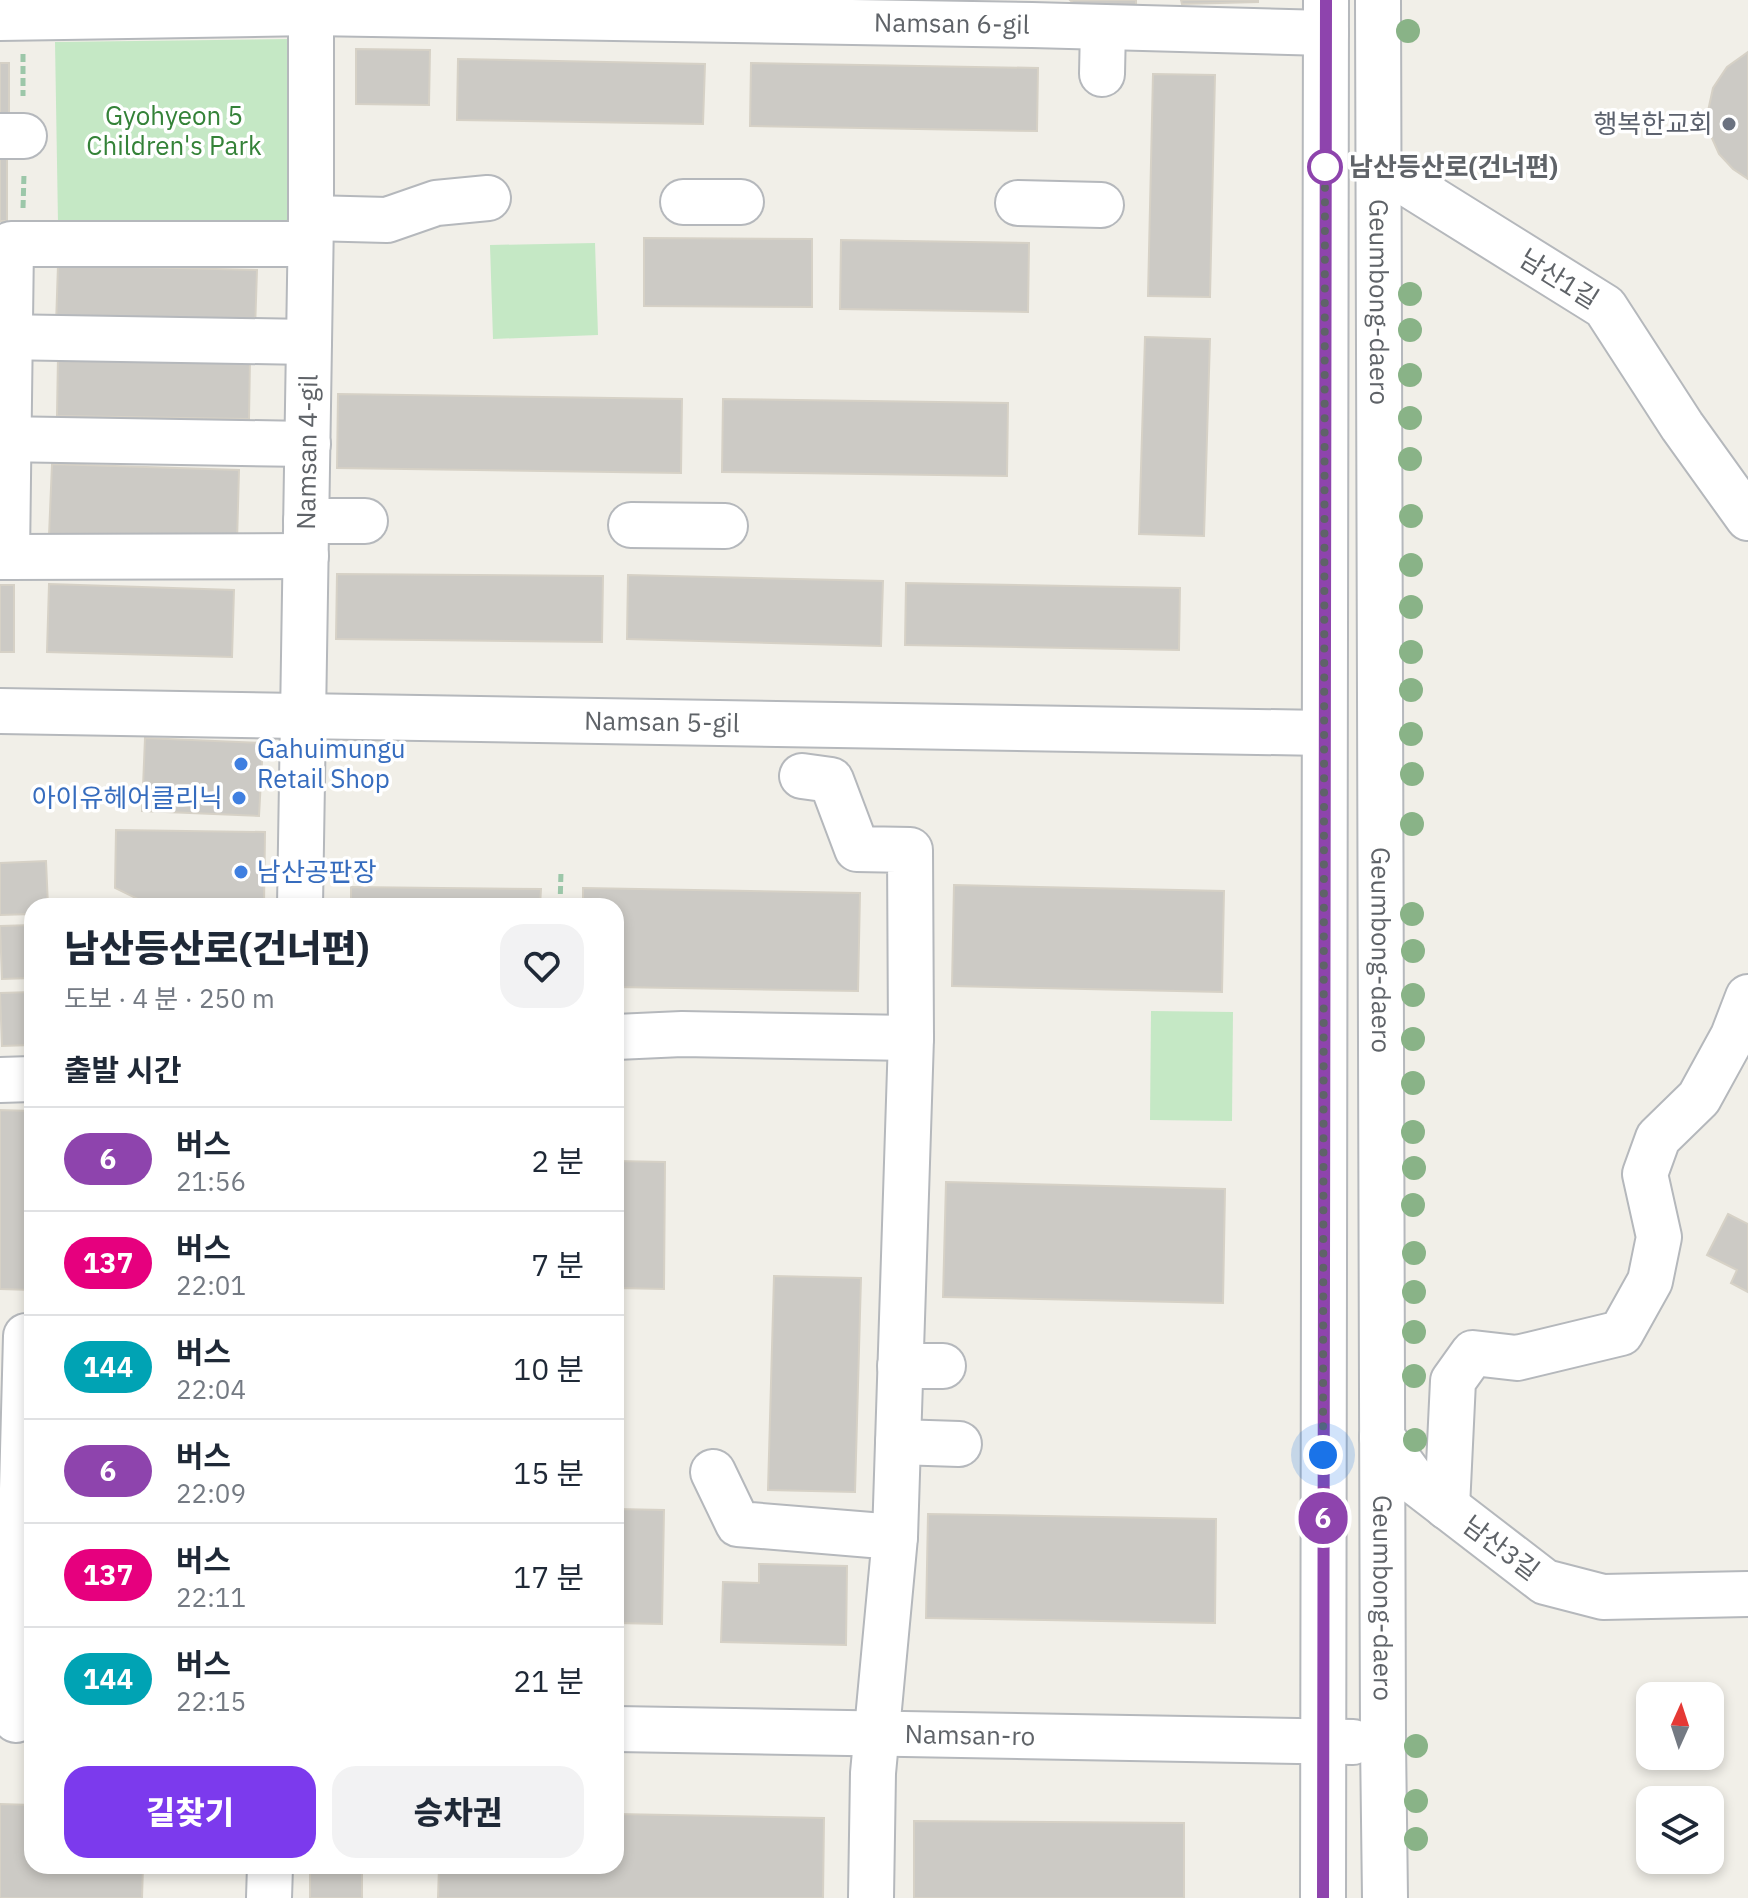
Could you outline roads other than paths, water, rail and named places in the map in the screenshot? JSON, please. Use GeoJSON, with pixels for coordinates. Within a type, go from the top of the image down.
{"type":"FeatureCollection","features":[{"type":"Feature","properties":{"kind":"street","name":"Geumbong-daero"},"geometry":{"type":"LineString","coordinates":[[1378,0],[1385,1898]]}},
{"type":"Feature","properties":{"kind":"street","name":"Namsan 6-gil"},"geometry":{"type":"LineString","coordinates":[[0,18],[311,6],[1033,13],[1103,27],[1326,16]]}},
{"type":"Feature","properties":{"kind":"street","name":"Namsan 4-gil"},"geometry":{"type":"LineString","coordinates":[[300,898],[311,6]]}},
{"type":"Feature","properties":{"kind":"street","name":"Geumbong-daero"},"geometry":{"type":"LineString","coordinates":[[1323,1898],[1326,16]]}},
{"type":"Feature","properties":{"kind":"street"},"geometry":{"type":"LineString","coordinates":[[1102,74],[1103,27]]}},
{"type":"Feature","properties":{"kind":"street","name":"남산1길"},"geometry":{"type":"LineString","coordinates":[[1379,166],[1605,307],[1682,426],[1748,518]]}},
{"type":"Feature","properties":{"kind":"street"},"geometry":{"type":"LineString","coordinates":[[365,521],[306,539],[4,557],[6,244],[310,231],[387,220],[436,203],[488,198]]}},
{"type":"Feature","properties":{"kind":"street"},"geometry":{"type":"LineString","coordinates":[[683,202],[741,202]]}},
{"type":"Feature","properties":{"kind":"street"},"geometry":{"type":"LineString","coordinates":[[1018,203],[1101,205]]}},
{"type":"Feature","properties":{"kind":"street"},"geometry":{"type":"LineString","coordinates":[[5,337],[309,342]]}},
{"type":"Feature","properties":{"kind":"street"},"geometry":{"type":"LineString","coordinates":[[4,439],[308,444]]}},
{"type":"Feature","properties":{"kind":"street"},"geometry":{"type":"LineString","coordinates":[[631,525],[725,526]]}},
{"type":"Feature","properties":{"kind":"street","name":"Namsan 5-gil"},"geometry":{"type":"LineString","coordinates":[[0,711],[1324,733]]}},
{"type":"Feature","properties":{"kind":"street"},"geometry":{"type":"LineString","coordinates":[[802,776],[831,780],[857,849],[910,850],[911,1038],[895,1537],[873,1773],[871,1898]]}},
{"type":"Feature","properties":{"kind":"street"},"geometry":{"type":"LineString","coordinates":[[1447,1507],[1453,1381],[1473,1353],[1517,1358],[1621,1333],[1650,1281],[1659,1237],[1645,1174],[1658,1138],[1699,1098],[1733,1036],[1748,997]]}},
{"type":"Feature","properties":{"kind":"street"},"geometry":{"type":"LineString","coordinates":[[624,1035],[911,1038]]}},
{"type":"Feature","properties":{"kind":"street"},"geometry":{"type":"LineString","coordinates":[[0,1080],[24,1079]]}},
{"type":"Feature","properties":{"kind":"street"},"geometry":{"type":"LineString","coordinates":[[900,1366],[943,1366]]}},
{"type":"Feature","properties":{"kind":"street","name":"남산3길"},"geometry":{"type":"LineString","coordinates":[[1382,1437],[1415,1482],[1545,1582],[1603,1597],[1748,1594]]}},
{"type":"Feature","properties":{"kind":"street"},"geometry":{"type":"LineString","coordinates":[[898,1442],[959,1444]]}},
{"type":"Feature","properties":{"kind":"street"},"geometry":{"type":"LineString","coordinates":[[713,1472],[738,1524],[895,1537]]}},
{"type":"Feature","properties":{"kind":"street"},"geometry":{"type":"LineString","coordinates":[[16,1720],[24,1574]]}},
{"type":"Feature","properties":{"kind":"street","name":"Namsan-ro"},"geometry":{"type":"LineString","coordinates":[[624,1729],[1383,1742]]}},
{"type":"Feature","properties":{"kind":"street"},"geometry":{"type":"LineString","coordinates":[[269,1898],[270,1874]]}},
{"type":"Feature","properties":{"kind":"place","name":"행복한교회"},"geometry":{"type":"Point","coordinates":[1729,124]}},
{"type":"Feature","properties":{"kind":"place","name":"남산등산로(건너편)"},"geometry":{"type":"Point","coordinates":[1325,167]}},
{"type":"Feature","properties":{"kind":"place","name":"Gahuimungu Retail Shop"},"geometry":{"type":"Point","coordinates":[241,764]}},
{"type":"Feature","properties":{"kind":"place","name":"아이유헤어클리닉"},"geometry":{"type":"Point","coordinates":[239,798]}},
{"type":"Feature","properties":{"kind":"place","name":"남산공판장"},"geometry":{"type":"Point","coordinates":[241,872]}},
{"type":"Feature","properties":{"kind":"park label","name":"Gyohyeon 5 Children's Park"},"geometry":{"type":"Point","coordinates":[174,131]}}]}
